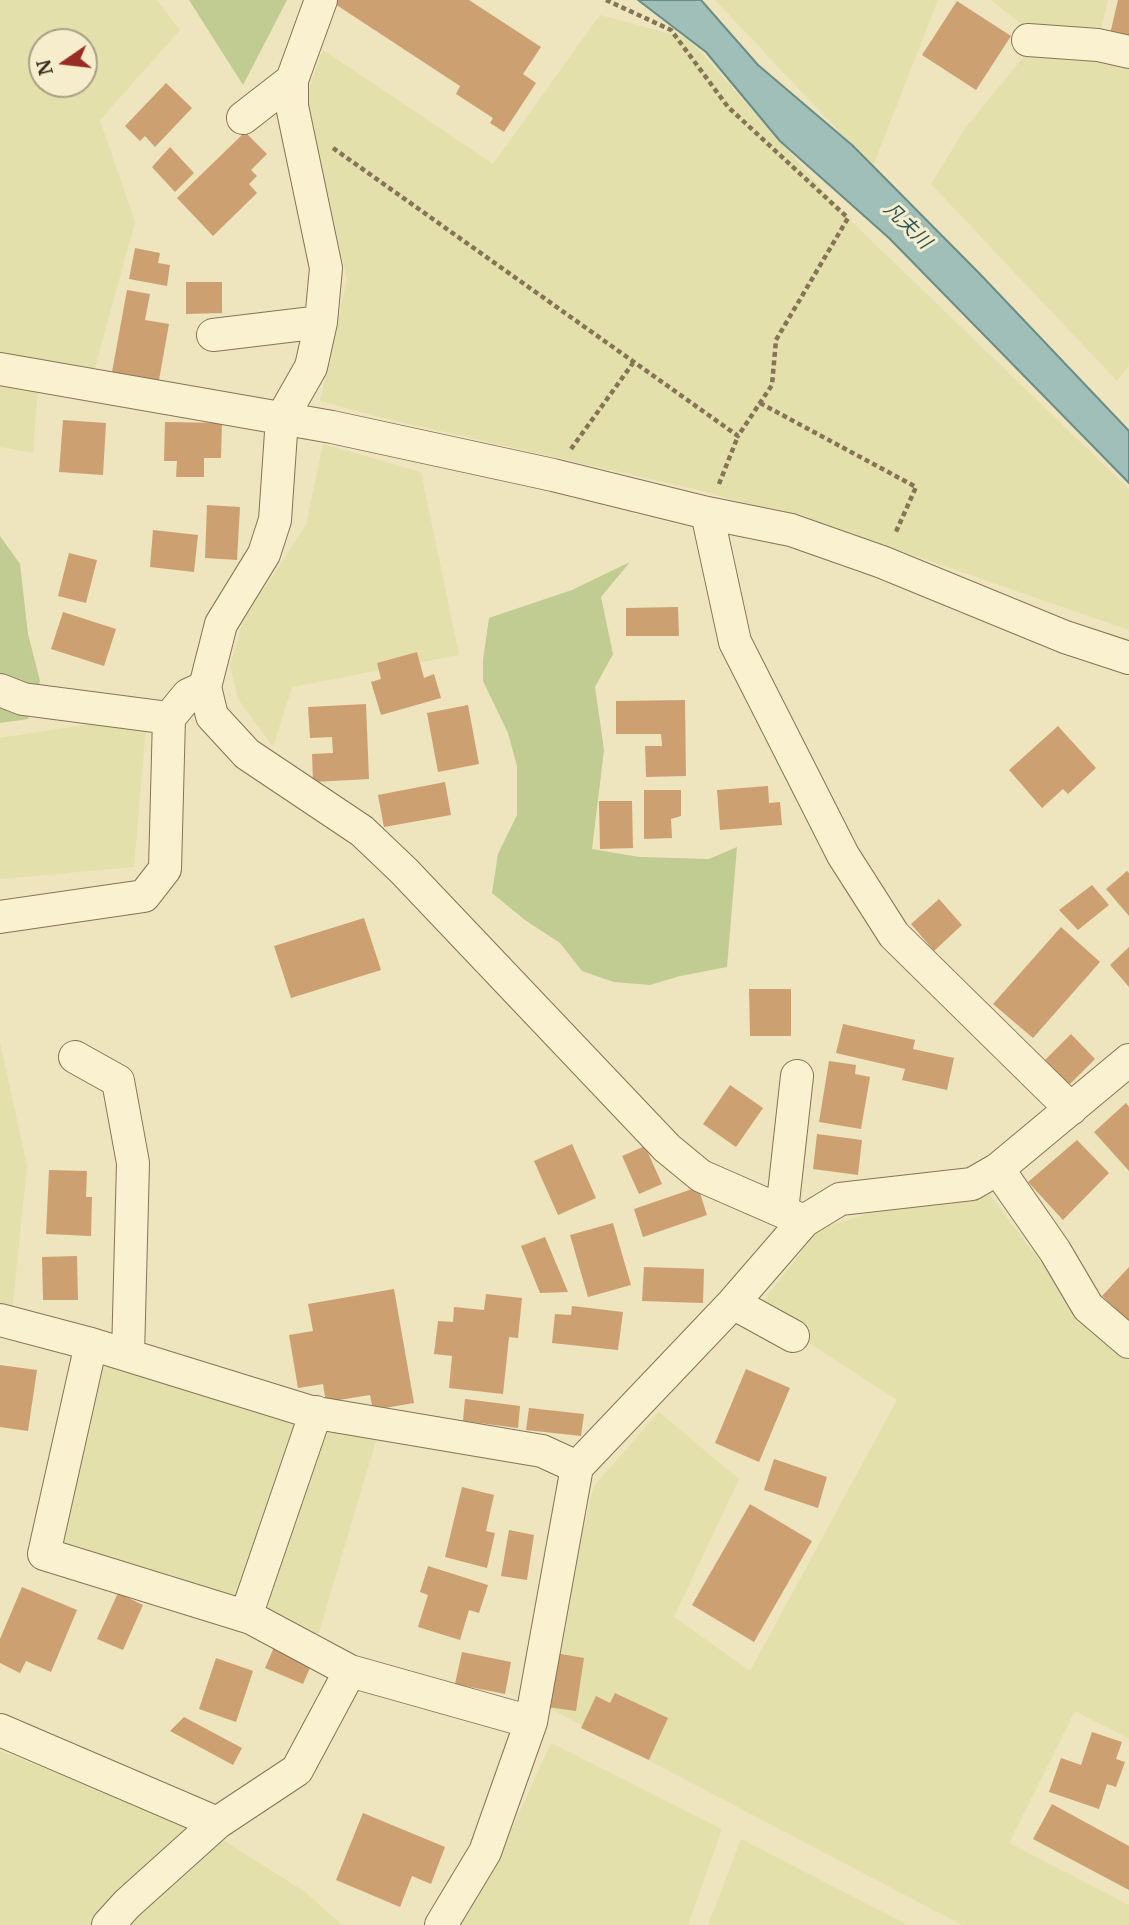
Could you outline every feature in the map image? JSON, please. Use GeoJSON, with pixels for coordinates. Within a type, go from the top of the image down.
{"type":"FeatureCollection","features":[{"type":"Feature","properties":{"kind":"street"},"geometry":{"type":"LineString","coordinates":[[321,0],[292,80],[292,106],[326,268],[321,322],[311,367],[282,418],[275,520],[264,554],[221,624],[205,687],[212,716],[247,754],[362,831],[413,880],[667,1148],[701,1176],[793,1216],[840,1199],[972,1184],[998,1170],[1129,1060]]}},
{"type":"Feature","properties":{"kind":"street"},"geometry":{"type":"LineString","coordinates":[[1028,40],[1098,44],[1129,52]]}},
{"type":"Feature","properties":{"kind":"street"},"geometry":{"type":"LineString","coordinates":[[243,118],[292,80]]}},
{"type":"Feature","properties":{"kind":"street"},"geometry":{"type":"LineString","coordinates":[[213,335],[321,322]]}},
{"type":"Feature","properties":{"kind":"street"},"geometry":{"type":"LineString","coordinates":[[0,369],[282,418],[553,475],[707,513],[791,530],[882,562],[1065,637],[1129,658]]}},
{"type":"Feature","properties":{"kind":"street"},"geometry":{"type":"LineString","coordinates":[[707,513],[735,642],[843,855],[894,935],[1071,1109]]}},
{"type":"Feature","properties":{"kind":"street"},"geometry":{"type":"LineString","coordinates":[[0,917],[144,896],[165,869],[169,718],[188,695],[205,687]]}},
{"type":"Feature","properties":{"kind":"street"},"geometry":{"type":"LineString","coordinates":[[0,690],[23,699],[169,718]]}},
{"type":"Feature","properties":{"kind":"street"},"geometry":{"type":"LineString","coordinates":[[75,1057],[118,1081],[133,1163],[128,1355]]}},
{"type":"Feature","properties":{"kind":"street"},"geometry":{"type":"LineString","coordinates":[[441,1925],[485,1852],[531,1722],[577,1467],[733,1303],[793,1216],[797,1076]]}},
{"type":"Feature","properties":{"kind":"street"},"geometry":{"type":"LineString","coordinates":[[998,1170],[1055,1251],[1088,1307],[1129,1342]]}},
{"type":"Feature","properties":{"kind":"street"},"geometry":{"type":"LineString","coordinates":[[733,1303],[793,1336]]}},
{"type":"Feature","properties":{"kind":"street"},"geometry":{"type":"LineString","coordinates":[[0,1320],[91,1344],[316,1412],[542,1451],[577,1467]]}},
{"type":"Feature","properties":{"kind":"street"},"geometry":{"type":"LineString","coordinates":[[91,1344],[44,1554],[246,1616],[350,1671],[531,1722]]}},
{"type":"Feature","properties":{"kind":"street"},"geometry":{"type":"LineString","coordinates":[[246,1616],[316,1412]]}},
{"type":"Feature","properties":{"kind":"street"},"geometry":{"type":"LineString","coordinates":[[108,1925],[127,1904],[217,1823],[297,1770],[350,1671]]}},
{"type":"Feature","properties":{"kind":"street"},"geometry":{"type":"LineString","coordinates":[[0,1730],[217,1823]]}},
{"type":"Feature","properties":{"kind":"path"},"geometry":{"type":"LineString","coordinates":[[606,0],[671,30],[728,107],[848,218],[776,340],[772,385],[738,436],[707,513]]}},
{"type":"Feature","properties":{"kind":"path"},"geometry":{"type":"LineString","coordinates":[[300,150],[326,142],[738,436]]}},
{"type":"Feature","properties":{"kind":"path"},"geometry":{"type":"LineString","coordinates":[[553,475],[633,363]]}},
{"type":"Feature","properties":{"kind":"path"},"geometry":{"type":"LineString","coordinates":[[760,403],[916,487],[882,562]]}},
{"type":"Feature","properties":{"kind":"shaded area"},"geometry":{"type":"Polygon","coordinates":[[[0,0],[157,0],[180,30],[100,120],[135,222],[93,375],[39,373],[33,453],[0,447],[0,0]]]}},
{"type":"Feature","properties":{"kind":"shaded area"},"geometry":{"type":"Polygon","coordinates":[[[715,0],[938,0],[873,166],[852,145],[715,0]]]}},
{"type":"Feature","properties":{"kind":"shaded area"},"geometry":{"type":"Polygon","coordinates":[[[991,0],[1108,0],[1101,30],[1024,26],[991,0]]]}},
{"type":"Feature","properties":{"kind":"shaded area"},"geometry":{"type":"Polygon","coordinates":[[[600,15],[689,39],[848,218],[1129,489],[1129,630],[901,551],[703,491],[320,401],[347,279],[304,101],[323,50],[493,164],[600,15]]]}},
{"type":"Feature","properties":{"kind":"shaded area"},"geometry":{"type":"Polygon","coordinates":[[[1030,49],[1129,63],[1129,365],[1117,381],[931,184],[966,127],[1030,49]]]}},
{"type":"Feature","properties":{"kind":"shaded area"},"geometry":{"type":"Polygon","coordinates":[[[323,444],[421,472],[459,655],[292,687],[273,747],[238,699],[230,665],[243,621],[306,525],[323,444]]]}},
{"type":"Feature","properties":{"kind":"shaded area"},"geometry":{"type":"Polygon","coordinates":[[[147,715],[134,867],[0,879],[0,738],[147,715]]]}},
{"type":"Feature","properties":{"kind":"shaded area"},"geometry":{"type":"Polygon","coordinates":[[[0,1042],[27,1166],[11,1322],[0,1320],[0,1042]]]}},
{"type":"Feature","properties":{"kind":"shaded area"},"geometry":{"type":"Polygon","coordinates":[[[990,1195],[1084,1319],[1129,1362],[1129,1739],[1075,1711],[1009,1843],[1129,1905],[1129,1925],[962,1925],[547,1707],[558,1630],[594,1486],[659,1412],[739,1479],[674,1617],[750,1671],[897,1400],[812,1345],[761,1303],[820,1229],[866,1214],[990,1195]]]}},
{"type":"Feature","properties":{"kind":"shaded area"},"geometry":{"type":"Polygon","coordinates":[[[88,1356],[378,1434],[316,1642],[44,1554],[88,1356]]]}},
{"type":"Feature","properties":{"kind":"shaded area"},"geometry":{"type":"Polygon","coordinates":[[[551,1743],[722,1829],[688,1925],[459,1925],[498,1859],[551,1743]]]}},
{"type":"Feature","properties":{"kind":"shaded area"},"geometry":{"type":"Polygon","coordinates":[[[0,1751],[209,1831],[305,1892],[342,1925],[0,1925],[0,1751]]]}},
{"type":"Feature","properties":{"kind":"shaded area"},"geometry":{"type":"Polygon","coordinates":[[[741,1839],[908,1925],[708,1925],[741,1839]]]}},
{"type":"Feature","properties":{"kind":"green space"},"geometry":{"type":"Polygon","coordinates":[[[189,0],[287,0],[243,85],[189,0]]]}},
{"type":"Feature","properties":{"kind":"green space"},"geometry":{"type":"Polygon","coordinates":[[[0,536],[20,564],[28,634],[40,681],[28,719],[0,723],[0,536]]]}},
{"type":"Feature","properties":{"kind":"green space"},"geometry":{"type":"Polygon","coordinates":[[[630,562],[601,597],[613,654],[595,687],[604,750],[592,849],[639,857],[709,859],[737,847],[727,967],[650,985],[614,982],[582,971],[560,943],[525,920],[492,893],[498,854],[517,815],[517,766],[508,733],[483,681],[489,618],[572,590],[630,562]]]}},
{"type":"Feature","properties":{"kind":"water","name":"凡夫川"},"geometry":{"type":"Polygon","coordinates":[[[638,0],[701,0],[758,65],[852,145],[979,273],[1129,431],[1129,483],[889,238],[780,141],[706,52],[638,0]]]}},
{"type":"Feature","properties":{"kind":"building"},"geometry":{"type":"Polygon","coordinates":[[[338,0],[469,0],[541,47],[523,74],[536,83],[504,132],[490,123],[493,118],[456,94],[460,86],[335,4],[338,0]]]}},
{"type":"Feature","properties":{"kind":"building"},"geometry":{"type":"Polygon","coordinates":[[[1118,0],[1129,0],[1129,39],[1110,34],[1118,0]]]}},
{"type":"Feature","properties":{"kind":"building"},"geometry":{"type":"Polygon","coordinates":[[[957,1],[1011,36],[976,90],[922,55],[957,1]]]}},
{"type":"Feature","properties":{"kind":"building"},"geometry":{"type":"Polygon","coordinates":[[[166,83],[192,108],[155,147],[145,136],[140,141],[125,126],[166,83]]]}},
{"type":"Feature","properties":{"kind":"building"},"geometry":{"type":"Polygon","coordinates":[[[245,132],[267,154],[251,170],[257,176],[249,184],[257,193],[213,236],[177,198],[245,132]]]}},
{"type":"Feature","properties":{"kind":"building"},"geometry":{"type":"Polygon","coordinates":[[[170,147],[194,173],[175,192],[152,167],[170,147]]]}},
{"type":"Feature","properties":{"kind":"building"},"geometry":{"type":"Polygon","coordinates":[[[135,248],[160,253],[158,263],[170,265],[167,286],[129,279],[135,248]]]}},
{"type":"Feature","properties":{"kind":"building"},"geometry":{"type":"Polygon","coordinates":[[[186,282],[222,282],[222,313],[186,314],[186,282]]]}},
{"type":"Feature","properties":{"kind":"building"},"geometry":{"type":"Polygon","coordinates":[[[127,290],[150,294],[145,320],[169,324],[159,380],[112,372],[127,290]]]}},
{"type":"Feature","properties":{"kind":"building"},"geometry":{"type":"Polygon","coordinates":[[[63,420],[106,423],[103,475],[59,472],[63,420]]]}},
{"type":"Feature","properties":{"kind":"building"},"geometry":{"type":"Polygon","coordinates":[[[165,422],[222,423],[221,458],[204,458],[204,477],[176,477],[177,461],[164,461],[165,422]]]}},
{"type":"Feature","properties":{"kind":"building"},"geometry":{"type":"Polygon","coordinates":[[[207,505],[240,507],[237,560],[205,558],[207,505]]]}},
{"type":"Feature","properties":{"kind":"building"},"geometry":{"type":"Polygon","coordinates":[[[153,530],[198,535],[194,572],[150,567],[153,530]]]}},
{"type":"Feature","properties":{"kind":"building"},"geometry":{"type":"Polygon","coordinates":[[[69,553],[97,560],[86,603],[58,596],[69,553]]]}},
{"type":"Feature","properties":{"kind":"building"},"geometry":{"type":"Polygon","coordinates":[[[678,607],[679,636],[626,636],[626,608],[678,607]]]}},
{"type":"Feature","properties":{"kind":"building"},"geometry":{"type":"Polygon","coordinates":[[[63,612],[116,629],[104,666],[51,649],[63,612]]]}},
{"type":"Feature","properties":{"kind":"building"},"geometry":{"type":"Polygon","coordinates":[[[417,652],[424,678],[434,674],[441,698],[381,715],[371,682],[381,679],[377,663],[417,652]]]}},
{"type":"Feature","properties":{"kind":"building"},"geometry":{"type":"Polygon","coordinates":[[[685,700],[686,776],[646,777],[645,746],[662,746],[661,734],[616,734],[616,701],[685,700]]]}},
{"type":"Feature","properties":{"kind":"building"},"geometry":{"type":"Polygon","coordinates":[[[366,704],[369,779],[313,782],[312,754],[333,753],[332,737],[310,738],[308,707],[366,704]]]}},
{"type":"Feature","properties":{"kind":"building"},"geometry":{"type":"Polygon","coordinates":[[[468,705],[479,764],[438,772],[427,713],[468,705]]]}},
{"type":"Feature","properties":{"kind":"building"},"geometry":{"type":"Polygon","coordinates":[[[1058,726],[1096,768],[1068,794],[1063,789],[1042,808],[1009,770],[1058,726]]]}},
{"type":"Feature","properties":{"kind":"building"},"geometry":{"type":"Polygon","coordinates":[[[445,782],[451,815],[384,827],[378,795],[445,782]]]}},
{"type":"Feature","properties":{"kind":"building"},"geometry":{"type":"Polygon","coordinates":[[[768,786],[769,803],[780,802],[782,825],[720,830],[717,790],[768,786]]]}},
{"type":"Feature","properties":{"kind":"building"},"geometry":{"type":"Polygon","coordinates":[[[644,790],[681,790],[681,816],[671,819],[672,838],[644,839],[644,790]]]}},
{"type":"Feature","properties":{"kind":"building"},"geometry":{"type":"Polygon","coordinates":[[[599,801],[632,801],[633,848],[600,849],[599,801]]]}},
{"type":"Feature","properties":{"kind":"building"},"geometry":{"type":"Polygon","coordinates":[[[1127,871],[1129,873],[1129,916],[1106,889],[1127,871]]]}},
{"type":"Feature","properties":{"kind":"building"},"geometry":{"type":"Polygon","coordinates":[[[1092,885],[1109,905],[1078,930],[1059,910],[1092,885]]]}},
{"type":"Feature","properties":{"kind":"building"},"geometry":{"type":"Polygon","coordinates":[[[939,899],[962,925],[934,951],[911,924],[939,899]]]}},
{"type":"Feature","properties":{"kind":"building"},"geometry":{"type":"Polygon","coordinates":[[[364,918],[381,970],[291,998],[274,946],[364,918]]]}},
{"type":"Feature","properties":{"kind":"building"},"geometry":{"type":"Polygon","coordinates":[[[1061,927],[1100,962],[1033,1038],[993,1004],[1061,927]]]}},
{"type":"Feature","properties":{"kind":"building"},"geometry":{"type":"Polygon","coordinates":[[[1129,947],[1129,987],[1110,965],[1129,947]]]}},
{"type":"Feature","properties":{"kind":"building"},"geometry":{"type":"Polygon","coordinates":[[[749,989],[791,989],[791,1036],[750,1036],[749,989]]]}},
{"type":"Feature","properties":{"kind":"building"},"geometry":{"type":"Polygon","coordinates":[[[843,1024],[915,1040],[913,1049],[954,1058],[947,1090],[902,1080],[905,1069],[836,1053],[843,1024]]]}},
{"type":"Feature","properties":{"kind":"building"},"geometry":{"type":"Polygon","coordinates":[[[1071,1034],[1095,1059],[1069,1085],[1045,1060],[1071,1034]]]}},
{"type":"Feature","properties":{"kind":"building"},"geometry":{"type":"Polygon","coordinates":[[[829,1061],[856,1065],[855,1074],[870,1077],[861,1129],[819,1122],[829,1061]]]}},
{"type":"Feature","properties":{"kind":"building"},"geometry":{"type":"Polygon","coordinates":[[[730,1085],[763,1108],[736,1147],[703,1124],[730,1085]]]}},
{"type":"Feature","properties":{"kind":"building"},"geometry":{"type":"Polygon","coordinates":[[[1126,1103],[1129,1107],[1129,1171],[1094,1132],[1126,1103]]]}},
{"type":"Feature","properties":{"kind":"building"},"geometry":{"type":"Polygon","coordinates":[[[817,1134],[862,1140],[858,1175],[813,1169],[817,1134]]]}},
{"type":"Feature","properties":{"kind":"building"},"geometry":{"type":"Polygon","coordinates":[[[1077,1140],[1109,1173],[1063,1220],[1028,1182],[1077,1140]]]}},
{"type":"Feature","properties":{"kind":"building"},"geometry":{"type":"Polygon","coordinates":[[[572,1144],[596,1198],[558,1215],[534,1161],[572,1144]]]}},
{"type":"Feature","properties":{"kind":"building"},"geometry":{"type":"Polygon","coordinates":[[[645,1146],[662,1184],[639,1194],[622,1156],[645,1146]]]}},
{"type":"Feature","properties":{"kind":"building"},"geometry":{"type":"Polygon","coordinates":[[[49,1170],[87,1171],[86,1197],[92,1197],[91,1236],[46,1234],[49,1170]]]}},
{"type":"Feature","properties":{"kind":"building"},"geometry":{"type":"Polygon","coordinates":[[[698,1187],[707,1215],[643,1237],[634,1209],[698,1187]]]}},
{"type":"Feature","properties":{"kind":"building"},"geometry":{"type":"Polygon","coordinates":[[[613,1223],[631,1285],[588,1297],[570,1235],[613,1223]]]}},
{"type":"Feature","properties":{"kind":"building"},"geometry":{"type":"Polygon","coordinates":[[[545,1237],[568,1292],[540,1293],[521,1246],[545,1237]]]}},
{"type":"Feature","properties":{"kind":"building"},"geometry":{"type":"Polygon","coordinates":[[[77,1256],[78,1300],[43,1300],[42,1257],[77,1256]]]}},
{"type":"Feature","properties":{"kind":"building"},"geometry":{"type":"Polygon","coordinates":[[[644,1267],[704,1269],[703,1303],[642,1301],[644,1267]]]}},
{"type":"Feature","properties":{"kind":"building"},"geometry":{"type":"Polygon","coordinates":[[[1129,1267],[1129,1321],[1102,1296],[1129,1267]]]}},
{"type":"Feature","properties":{"kind":"building"},"geometry":{"type":"Polygon","coordinates":[[[394,1289],[414,1403],[373,1410],[370,1395],[326,1402],[323,1384],[298,1388],[289,1335],[313,1331],[308,1304],[394,1289]]]}},
{"type":"Feature","properties":{"kind":"building"},"geometry":{"type":"Polygon","coordinates":[[[486,1294],[522,1298],[518,1338],[509,1337],[503,1394],[449,1388],[452,1356],[434,1354],[438,1321],[453,1322],[454,1307],[484,1310],[486,1294]]]}},
{"type":"Feature","properties":{"kind":"building"},"geometry":{"type":"Polygon","coordinates":[[[572,1306],[623,1312],[618,1350],[552,1343],[555,1314],[571,1315],[572,1306]]]}},
{"type":"Feature","properties":{"kind":"building"},"geometry":{"type":"Polygon","coordinates":[[[0,1365],[37,1370],[28,1431],[0,1427],[0,1365]]]}},
{"type":"Feature","properties":{"kind":"building"},"geometry":{"type":"Polygon","coordinates":[[[746,1369],[790,1388],[759,1462],[715,1443],[746,1369]]]}},
{"type":"Feature","properties":{"kind":"building"},"geometry":{"type":"Polygon","coordinates":[[[465,1399],[520,1406],[518,1428],[463,1421],[465,1399]]]}},
{"type":"Feature","properties":{"kind":"building"},"geometry":{"type":"Polygon","coordinates":[[[529,1408],[584,1414],[581,1436],[526,1430],[529,1408]]]}},
{"type":"Feature","properties":{"kind":"building"},"geometry":{"type":"Polygon","coordinates":[[[774,1459],[827,1477],[818,1508],[764,1490],[774,1459]]]}},
{"type":"Feature","properties":{"kind":"building"},"geometry":{"type":"Polygon","coordinates":[[[462,1487],[494,1495],[486,1531],[495,1533],[487,1568],[445,1557],[462,1487]]]}},
{"type":"Feature","properties":{"kind":"building"},"geometry":{"type":"Polygon","coordinates":[[[750,1504],[812,1541],[754,1642],[692,1605],[750,1504]]]}},
{"type":"Feature","properties":{"kind":"building"},"geometry":{"type":"Polygon","coordinates":[[[509,1530],[534,1535],[527,1580],[501,1576],[509,1530]]]}},
{"type":"Feature","properties":{"kind":"building"},"geometry":{"type":"Polygon","coordinates":[[[428,1566],[488,1585],[479,1613],[469,1610],[460,1640],[418,1627],[428,1595],[420,1592],[428,1566]]]}},
{"type":"Feature","properties":{"kind":"building"},"geometry":{"type":"Polygon","coordinates":[[[22,1587],[77,1610],[51,1672],[26,1661],[20,1673],[0,1663],[0,1639],[22,1587]]]}},
{"type":"Feature","properties":{"kind":"building"},"geometry":{"type":"Polygon","coordinates":[[[118,1593],[143,1605],[123,1650],[97,1639],[118,1593]]]}},
{"type":"Feature","properties":{"kind":"building"},"geometry":{"type":"Polygon","coordinates":[[[275,1645],[313,1661],[303,1684],[265,1668],[275,1645]]]}},
{"type":"Feature","properties":{"kind":"building"},"geometry":{"type":"Polygon","coordinates":[[[462,1652],[511,1662],[505,1694],[455,1684],[462,1652]]]}},
{"type":"Feature","properties":{"kind":"building"},"geometry":{"type":"Polygon","coordinates":[[[555,1653],[584,1658],[576,1711],[547,1707],[555,1653]]]}},
{"type":"Feature","properties":{"kind":"building"},"geometry":{"type":"Polygon","coordinates":[[[216,1658],[253,1671],[236,1722],[199,1709],[216,1658]]]}},
{"type":"Feature","properties":{"kind":"building"},"geometry":{"type":"Polygon","coordinates":[[[615,1693],[668,1718],[649,1760],[581,1728],[596,1696],[610,1703],[615,1693]]]}},
{"type":"Feature","properties":{"kind":"building"},"geometry":{"type":"Polygon","coordinates":[[[184,1717],[242,1748],[233,1765],[170,1731],[184,1717]]]}},
{"type":"Feature","properties":{"kind":"building"},"geometry":{"type":"Polygon","coordinates":[[[1092,1732],[1122,1742],[1116,1759],[1125,1762],[1116,1787],[1107,1784],[1099,1809],[1049,1792],[1061,1758],[1081,1765],[1092,1732]]]}},
{"type":"Feature","properties":{"kind":"building"},"geometry":{"type":"Polygon","coordinates":[[[1052,1804],[1129,1846],[1129,1890],[1033,1839],[1052,1804]]]}},
{"type":"Feature","properties":{"kind":"building"},"geometry":{"type":"Polygon","coordinates":[[[363,1813],[445,1847],[431,1884],[412,1876],[400,1907],[336,1880],[363,1813]]]}}]}
